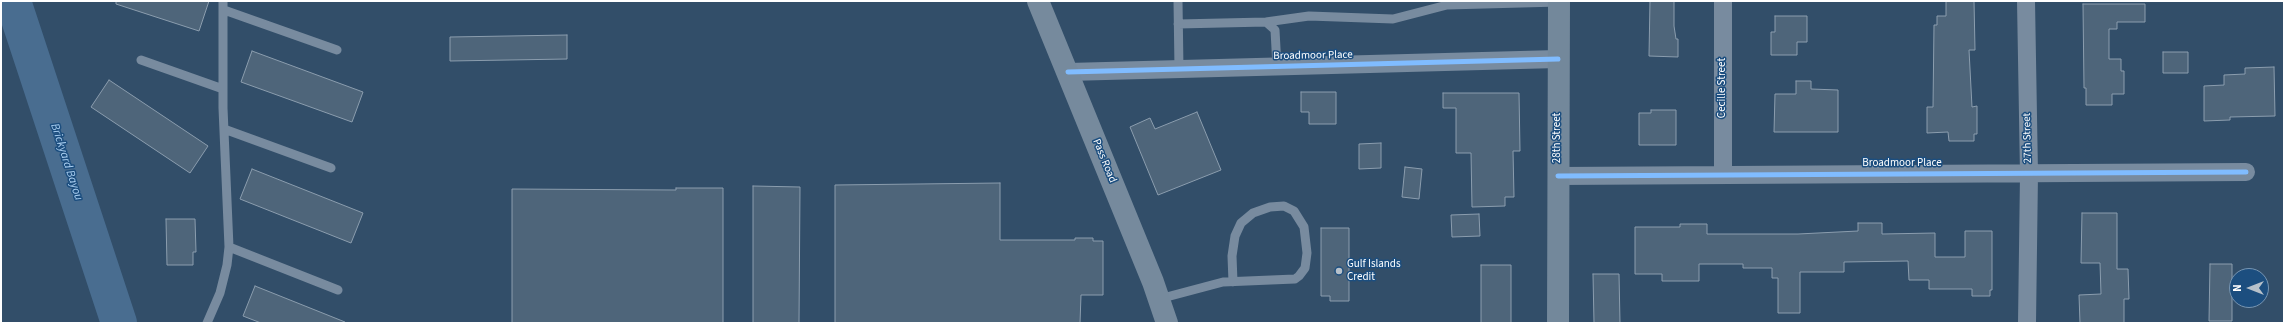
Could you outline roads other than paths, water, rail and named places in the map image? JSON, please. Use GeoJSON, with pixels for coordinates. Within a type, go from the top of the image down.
{"type":"FeatureCollection","features":[{"type":"Feature","properties":{"kind":"main road","name":"Pass Road"},"geometry":{"type":"LineString","coordinates":[[1038,1],[1068,72],[1167,323]]}},
{"type":"Feature","properties":{"kind":"street","name":"28th Street"},"geometry":{"type":"LineString","coordinates":[[1558,323],[1559,1]]}},
{"type":"Feature","properties":{"kind":"street","name":"Cecille Street"},"geometry":{"type":"LineString","coordinates":[[1723,1],[1723,174]]}},
{"type":"Feature","properties":{"kind":"street","name":"27th Street"},"geometry":{"type":"LineString","coordinates":[[2026,1],[2028,174],[2027,323]]}},
{"type":"Feature","properties":{"kind":"street","name":"Broadmoor Place"},"geometry":{"type":"LineString","coordinates":[[1068,72],[1558,60]]}},
{"type":"Feature","properties":{"kind":"street","name":"Broadmoor Place"},"geometry":{"type":"LineString","coordinates":[[1558,176],[2246,172]]}},
{"type":"Feature","properties":{"kind":"lane"},"geometry":{"type":"LineString","coordinates":[[1178,1],[1179,69]]}},
{"type":"Feature","properties":{"kind":"lane"},"geometry":{"type":"LineString","coordinates":[[1178,24],[1266,22],[1309,16],[1393,19],[1447,5],[1559,1]]}},
{"type":"Feature","properties":{"kind":"lane"},"geometry":{"type":"LineString","coordinates":[[207,323],[220,293],[227,265],[229,247],[223,89],[224,6],[337,50]]}},
{"type":"Feature","properties":{"kind":"lane"},"geometry":{"type":"LineString","coordinates":[[1266,22],[1275,30],[1277,67]]}},
{"type":"Feature","properties":{"kind":"lane"},"geometry":{"type":"LineString","coordinates":[[141,60],[223,89]]}},
{"type":"Feature","properties":{"kind":"lane"},"geometry":{"type":"LineString","coordinates":[[224,129],[331,168]]}},
{"type":"Feature","properties":{"kind":"lane"},"geometry":{"type":"LineString","coordinates":[[1158,299],[1210,285],[1295,278],[1299,276],[1305,268],[1307,253],[1304,228],[1294,211],[1284,206],[1270,207],[1253,213],[1241,223],[1235,236],[1232,256],[1233,282]]}},
{"type":"Feature","properties":{"kind":"lane"},"geometry":{"type":"LineString","coordinates":[[229,247],[338,290]]}},
{"type":"Feature","properties":{"kind":"waterway","name":"Brickyard Bayou"},"geometry":{"type":"LineString","coordinates":[[13,1],[119,323]]}},
{"type":"Feature","properties":{"kind":"place","name":"Gulf Islands Credit"},"geometry":{"type":"Point","coordinates":[1339,271]}}]}
